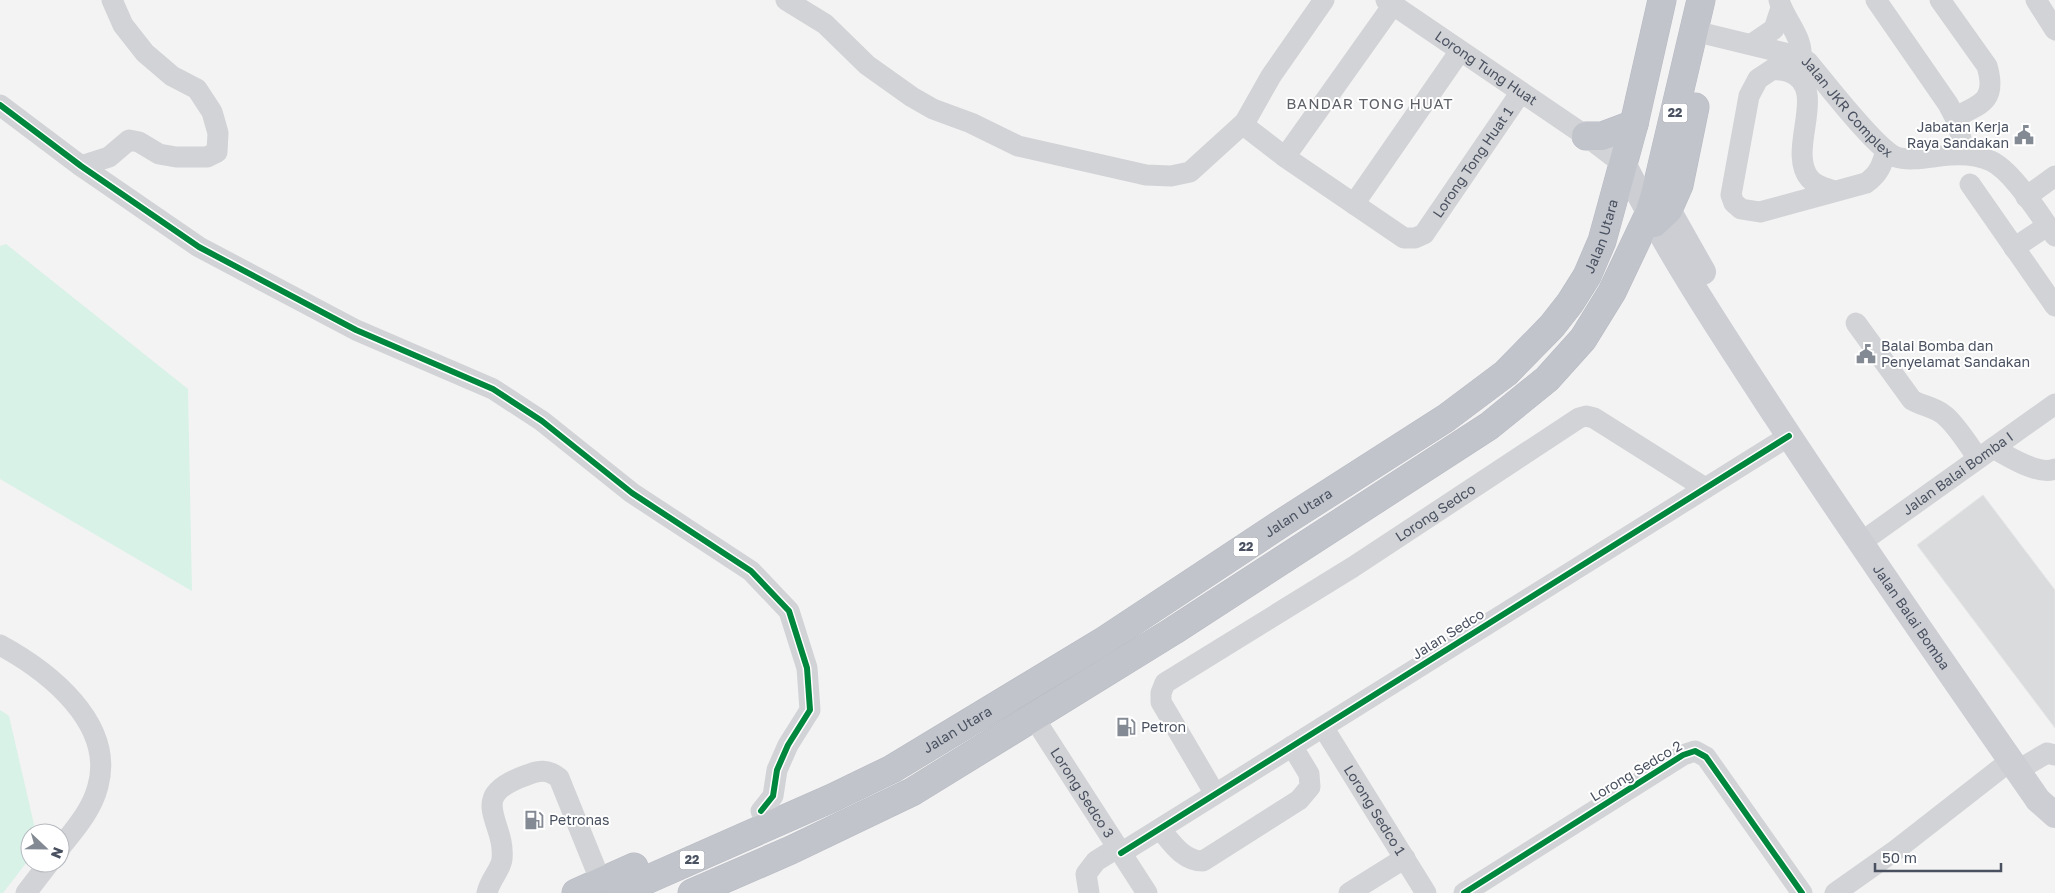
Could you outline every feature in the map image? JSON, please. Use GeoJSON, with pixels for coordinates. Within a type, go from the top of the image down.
{"type":"FeatureCollection","features":[{"type":"Feature","properties":{"kind":"highway","name":"Jalan Utara"},"geometry":{"type":"LineString","coordinates":[[576,893],[609,888],[764,819],[892,769],[1102,642],[1282,523],[1446,418],[1506,373],[1552,326],[1587,276],[1606,232],[1634,124],[1662,0]]}},
{"type":"Feature","properties":{"kind":"highway"},"geometry":{"type":"LineString","coordinates":[[1657,211],[1679,185],[1699,84],[1694,31],[1701,0]]}},
{"type":"Feature","properties":{"kind":"highway"},"geometry":{"type":"LineString","coordinates":[[1586,136],[1602,136],[1634,124]]}},
{"type":"Feature","properties":{"kind":"highway","name":"22"},"geometry":{"type":"LineString","coordinates":[[692,893],[834,830],[912,792],[974,756],[1173,631],[1489,426],[1547,379],[1583,339],[1597,319],[1657,211]]}},
{"type":"Feature","properties":{"kind":"highway"},"geometry":{"type":"LineString","coordinates":[[764,819],[776,840],[786,840],[912,779],[974,756]]}},
{"type":"Feature","properties":{"kind":"main road","name":"Jalan Balai Bomba"},"geometry":{"type":"LineString","coordinates":[[1624,165],[1657,211],[1748,354],[1782,425],[1860,543],[2014,766],[2047,808],[2055,835]]}},
{"type":"Feature","properties":{"kind":"street"},"geometry":{"type":"LineString","coordinates":[[81,166],[108,157],[129,140],[139,142],[159,154],[176,157],[207,157],[217,152],[218,133],[212,112],[197,89],[172,76],[145,53],[123,25],[112,0]]}},
{"type":"Feature","properties":{"kind":"street"},"geometry":{"type":"LineString","coordinates":[[786,0],[825,24],[867,65],[912,97],[933,109],[971,122],[1018,146],[1146,175],[1171,176],[1190,172],[1245,122],[1271,76],[1324,0]]}},
{"type":"Feature","properties":{"kind":"street"},"geometry":{"type":"LineString","coordinates":[[1876,0],[1948,104],[1958,123],[1964,154]]}},
{"type":"Feature","properties":{"kind":"street"},"geometry":{"type":"LineString","coordinates":[[1940,0],[1987,66],[1991,79],[1989,95],[1978,106],[1955,117]]}},
{"type":"Feature","properties":{"kind":"street"},"geometry":{"type":"LineString","coordinates":[[2036,0],[2055,30]]}},
{"type":"Feature","properties":{"kind":"street"},"geometry":{"type":"LineString","coordinates":[[1285,157],[1389,2]]}},
{"type":"Feature","properties":{"kind":"street","name":"Lorong Tung Huat"},"geometry":{"type":"LineString","coordinates":[[1389,2],[1586,136],[1624,165]]}},
{"type":"Feature","properties":{"kind":"street"},"geometry":{"type":"LineString","coordinates":[[1752,44],[1774,29],[1780,4]]}},
{"type":"Feature","properties":{"kind":"street"},"geometry":{"type":"LineString","coordinates":[[1780,4],[1800,44],[1801,57]]}},
{"type":"Feature","properties":{"kind":"street","name":"Jalan JKR Complex"},"geometry":{"type":"LineString","coordinates":[[1694,31],[1801,57],[1808,62],[1886,151],[1897,157],[1910,158],[1964,154],[1992,161],[2004,170],[2051,231]]}},
{"type":"Feature","properties":{"kind":"street"},"geometry":{"type":"LineString","coordinates":[[1245,122],[1246,127],[1254,134],[1354,204],[1460,51]]}},
{"type":"Feature","properties":{"kind":"street"},"geometry":{"type":"LineString","coordinates":[[1790,204],[1801,153],[1808,107],[1807,94],[1801,80],[1788,71],[1773,69],[1758,79],[1749,96],[1731,194],[1734,203],[1741,209],[1760,212],[1790,204],[1834,191],[1866,183],[1875,177],[1880,169],[1886,151]]}},
{"type":"Feature","properties":{"kind":"street","name":"Lorong Tong Huat 1"},"geometry":{"type":"LineString","coordinates":[[1354,204],[1404,238],[1415,238],[1424,234],[1521,92]]}},
{"type":"Feature","properties":{"kind":"street"},"geometry":{"type":"LineString","coordinates":[[0,106],[81,166],[199,247],[356,330],[493,389],[542,421],[632,493],[751,571],[788,611],[806,668],[810,710],[788,745],[777,770],[773,796],[764,819]]}},
{"type":"Feature","properties":{"kind":"street"},"geometry":{"type":"LineString","coordinates":[[1801,153],[1803,168],[1810,179],[1819,186],[1834,191]]}},
{"type":"Feature","properties":{"kind":"street"},"geometry":{"type":"LineString","coordinates":[[2026,197],[2055,176]]}},
{"type":"Feature","properties":{"kind":"street"},"geometry":{"type":"LineString","coordinates":[[1970,184],[2055,306]]}},
{"type":"Feature","properties":{"kind":"street"},"geometry":{"type":"LineString","coordinates":[[2014,248],[2051,231]]}},
{"type":"Feature","properties":{"kind":"street"},"geometry":{"type":"LineString","coordinates":[[1856,323],[1912,400],[1946,415],[1986,453],[2032,468],[2050,471],[2055,469]]}},
{"type":"Feature","properties":{"kind":"street","name":"Jalan Balai Bomba I"},"geometry":{"type":"LineString","coordinates":[[1860,543],[2055,404]]}},
{"type":"Feature","properties":{"kind":"street","name":"Lorong Sedco"},"geometry":{"type":"LineString","coordinates":[[1215,794],[1161,702],[1160,693],[1165,682],[1352,567],[1579,418],[1586,416],[1594,418],[1705,488]]}},
{"type":"Feature","properties":{"kind":"street","name":"Jalan Sedco"},"geometry":{"type":"LineString","coordinates":[[1089,893],[1086,874],[1096,861],[1160,829],[1705,488],[1782,425]]}},
{"type":"Feature","properties":{"kind":"street"},"geometry":{"type":"LineString","coordinates":[[0,645],[16,654],[70,696],[85,717],[99,749],[101,767],[98,786],[86,813],[70,835]]}},
{"type":"Feature","properties":{"kind":"street","name":"Lorong Sedco 3"},"geometry":{"type":"LineString","coordinates":[[1034,718],[1147,893]]}},
{"type":"Feature","properties":{"kind":"street","name":"Lorong Sedco 1"},"geometry":{"type":"LineString","coordinates":[[1323,727],[1426,893]]}},
{"type":"Feature","properties":{"kind":"street"},"geometry":{"type":"LineString","coordinates":[[1160,829],[1192,861],[1202,861],[1299,800],[1310,787],[1309,774],[1292,746]]}},
{"type":"Feature","properties":{"kind":"street","name":"Lorong Sedco 2"},"geometry":{"type":"LineString","coordinates":[[1464,893],[1683,755],[1695,751],[1706,757],[1802,893]]}},
{"type":"Feature","properties":{"kind":"street"},"geometry":{"type":"LineString","coordinates":[[1835,893],[2014,766],[2047,753],[2055,755]]}},
{"type":"Feature","properties":{"kind":"street"},"geometry":{"type":"LineString","coordinates":[[487,893],[490,880],[501,866],[502,856],[492,815],[492,802],[497,791],[508,783],[538,771],[547,771],[559,778],[609,888]]}},
{"type":"Feature","properties":{"kind":"street"},"geometry":{"type":"LineString","coordinates":[[1349,893],[1404,858]]}},
{"type":"Feature","properties":{"kind":"street"},"geometry":{"type":"LineString","coordinates":[[26,893],[41,873]]}},
{"type":"Feature","properties":{"kind":"green space"},"geometry":{"type":"Polygon","coordinates":[[[6,244],[188,389],[192,591],[0,479],[0,246],[6,244]]]}},
{"type":"Feature","properties":{"kind":"green space"},"geometry":{"type":"Polygon","coordinates":[[[0,710],[9,716],[34,823],[20,823],[20,871],[3,893],[0,893],[0,710]]]}},
{"type":"Feature","properties":{"kind":"building"},"geometry":{"type":"Polygon","coordinates":[[[1983,495],[2055,590],[2055,728],[1917,545],[1983,495]]]}},
{"type":"Feature","properties":{"kind":"cycle path"},"geometry":{"type":"LineString","coordinates":[[0,105],[81,166],[199,247],[356,330],[493,389],[542,421],[632,493],[751,571],[789,611],[807,668],[810,710],[788,745],[777,770],[773,796],[761,811]]}},
{"type":"Feature","properties":{"kind":"cycle path"},"geometry":{"type":"LineString","coordinates":[[1121,853],[1789,436]]}},
{"type":"Feature","properties":{"kind":"cycle path"},"geometry":{"type":"LineString","coordinates":[[1464,893],[1683,755],[1695,751],[1706,757],[1802,893]]}},
{"type":"Feature","properties":{"kind":"place","name":"Jabatan Kerja Raya Sandakan"},"geometry":{"type":"Point","coordinates":[2024,135]}},
{"type":"Feature","properties":{"kind":"place","name":"Balai Bomba dan Penyelamat Sandakan"},"geometry":{"type":"Point","coordinates":[1866,354]}},
{"type":"Feature","properties":{"kind":"place","name":"Petron"},"geometry":{"type":"Point","coordinates":[1126,727]}},
{"type":"Feature","properties":{"kind":"place","name":"Petronas"},"geometry":{"type":"Point","coordinates":[534,820]}},
{"type":"Feature","properties":{"kind":"district","name":"BANDAR TONG HUAT"},"geometry":{"type":"Point","coordinates":[1370,104]}}]}
